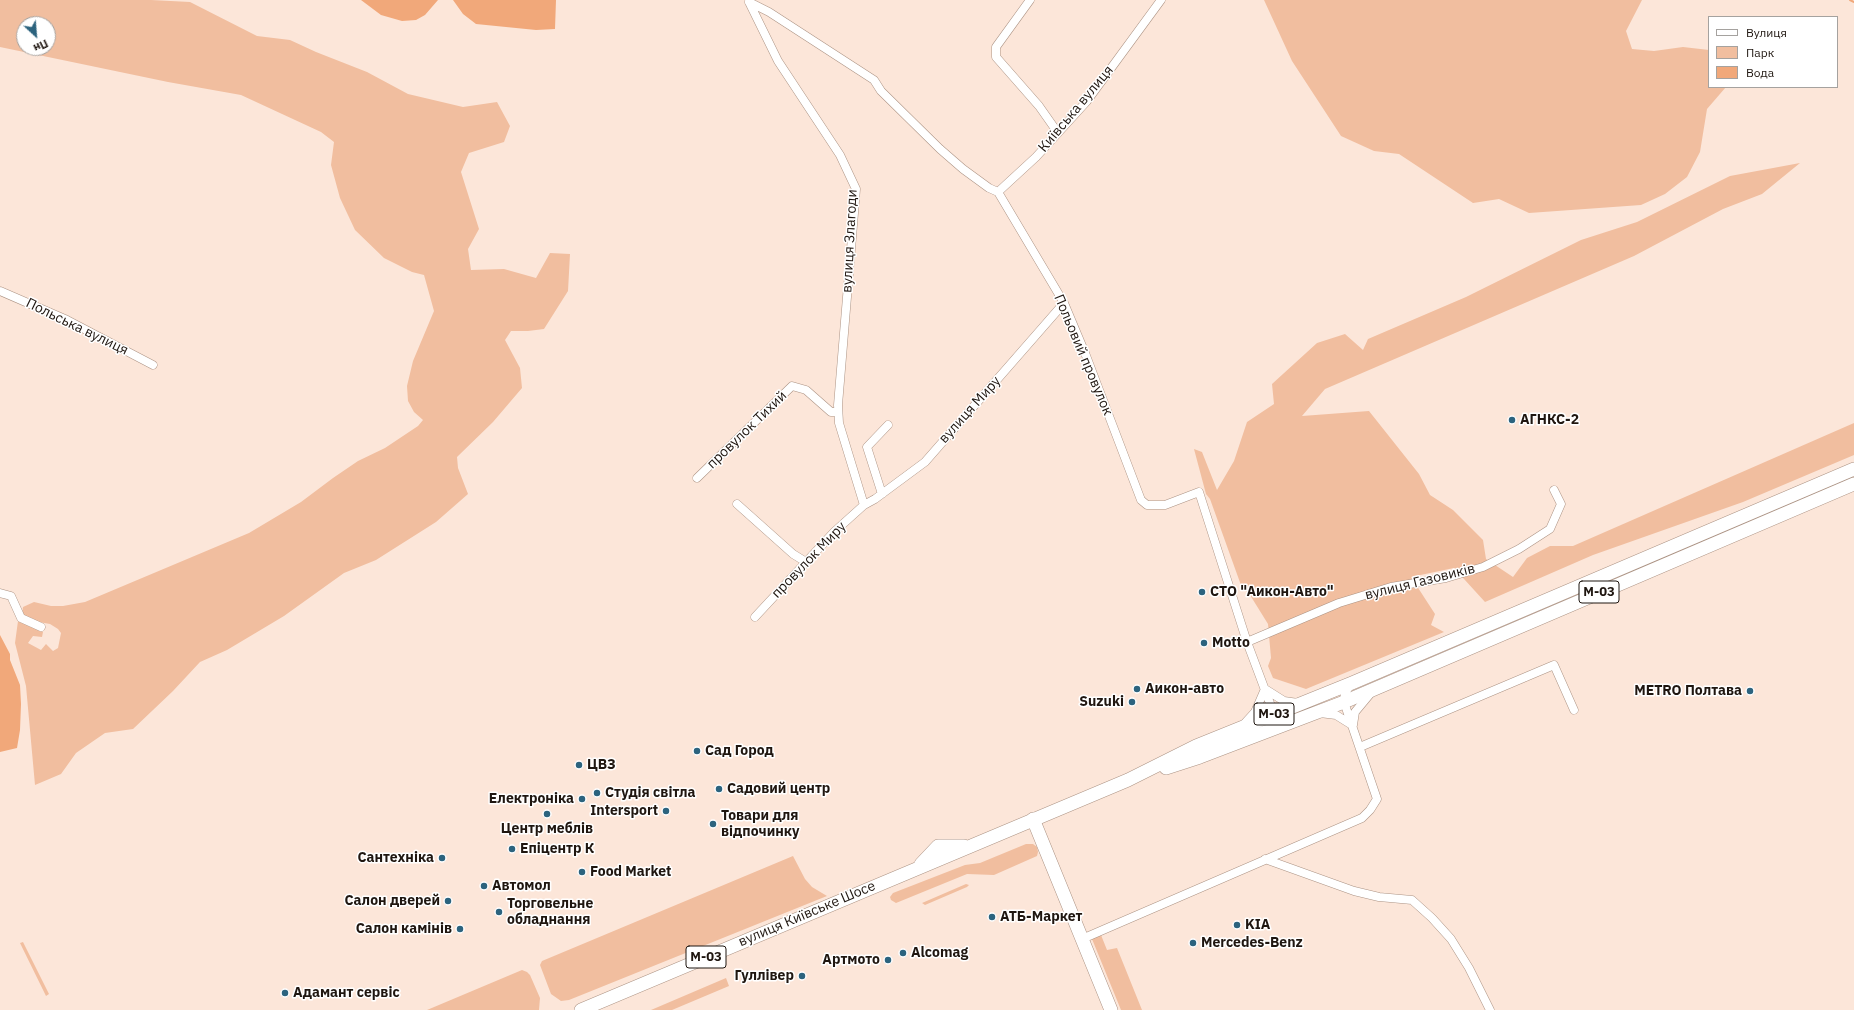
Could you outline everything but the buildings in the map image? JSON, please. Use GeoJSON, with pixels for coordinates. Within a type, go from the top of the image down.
{"type":"FeatureCollection","features":[{"type":"Feature","properties":{"kind":"main road","name":"М-03"},"geometry":{"type":"LineString","coordinates":[[1034,819],[1128,780],[1196,746],[1352,683],[1854,469]]}},
{"type":"Feature","properties":{"kind":"main road","name":"М-03"},"geometry":{"type":"LineString","coordinates":[[1128,780],[1200,757],[1344,702],[1854,484]]}},
{"type":"Feature","properties":{"kind":"main road","name":"вулиця Київське Шосе"},"geometry":{"type":"LineString","coordinates":[[581,1010],[909,871],[924,862],[938,846],[963,846],[977,843],[1034,819]]}},
{"type":"Feature","properties":{"kind":"main road"},"geometry":{"type":"LineString","coordinates":[[1034,819],[1111,1010]]}},
{"type":"Feature","properties":{"kind":"street"},"geometry":{"type":"LineString","coordinates":[[1030,0],[996,47],[996,56],[1039,106],[1058,133]]}},
{"type":"Feature","properties":{"kind":"street","name":"Київська вулиця"},"geometry":{"type":"LineString","coordinates":[[998,192],[1036,157],[1087,101],[1162,0]]}},
{"type":"Feature","properties":{"kind":"street","name":"вулиця Злагоди"},"geometry":{"type":"LineString","coordinates":[[864,505],[839,423],[838,412],[856,189],[840,155],[778,61],[749,2],[769,12],[874,80],[882,91],[940,149],[989,188],[998,192]]}},
{"type":"Feature","properties":{"kind":"street","name":"Польовий провулок"},"geometry":{"type":"LineString","coordinates":[[998,192],[1064,303],[1085,353],[1141,500],[1148,505],[1165,505],[1199,492],[1247,642],[1274,714]]}},
{"type":"Feature","properties":{"kind":"street","name":"Польська вулиця"},"geometry":{"type":"LineString","coordinates":[[0,292],[67,320],[153,365]]}},
{"type":"Feature","properties":{"kind":"street","name":"вулиця Миру"},"geometry":{"type":"LineString","coordinates":[[864,505],[882,494],[925,462],[1064,303]]}},
{"type":"Feature","properties":{"kind":"street","name":"провулок Тихий"},"geometry":{"type":"LineString","coordinates":[[697,478],[792,386],[806,390],[832,412],[838,412]]}},
{"type":"Feature","properties":{"kind":"street"},"geometry":{"type":"LineString","coordinates":[[882,494],[867,447],[888,425]]}},
{"type":"Feature","properties":{"kind":"street","name":"вулиця Газовиків"},"geometry":{"type":"LineString","coordinates":[[1247,642],[1339,603],[1391,587],[1446,578],[1483,567],[1507,555],[1550,529],[1560,504],[1554,490]]}},
{"type":"Feature","properties":{"kind":"street"},"geometry":{"type":"LineString","coordinates":[[737,504],[793,554],[806,562]]}},
{"type":"Feature","properties":{"kind":"street","name":"провулок Миру"},"geometry":{"type":"LineString","coordinates":[[755,617],[834,532],[864,505]]}},
{"type":"Feature","properties":{"kind":"street"},"geometry":{"type":"LineString","coordinates":[[0,593],[11,596],[21,618],[41,627]]}},
{"type":"Feature","properties":{"kind":"street"},"geometry":{"type":"LineString","coordinates":[[1360,747],[1554,665],[1574,710]]}},
{"type":"Feature","properties":{"kind":"street"},"geometry":{"type":"LineString","coordinates":[[1082,939],[1362,818],[1370,810],[1377,799],[1344,702],[1345,693],[1352,683]]}},
{"type":"Feature","properties":{"kind":"street"},"geometry":{"type":"LineString","coordinates":[[1353,725],[1355,712],[1360,704],[1379,687]]}},
{"type":"Feature","properties":{"kind":"street"},"geometry":{"type":"LineString","coordinates":[[1240,728],[1255,712],[1265,689],[1284,701],[1300,703]]}},
{"type":"Feature","properties":{"kind":"street"},"geometry":{"type":"LineString","coordinates":[[1324,694],[1334,696],[1344,702]]}},
{"type":"Feature","properties":{"kind":"street"},"geometry":{"type":"LineString","coordinates":[[1317,713],[1336,715],[1353,725]]}},
{"type":"Feature","properties":{"kind":"street"},"geometry":{"type":"LineString","coordinates":[[1249,738],[1267,723],[1274,714],[1284,719],[1298,720]]}},
{"type":"Feature","properties":{"kind":"street"},"geometry":{"type":"LineString","coordinates":[[1265,859],[1354,891],[1379,897],[1412,900],[1432,918],[1451,940],[1469,968],[1490,1010]]}},
{"type":"Feature","properties":{"kind":"green space"},"geometry":{"type":"Polygon","coordinates":[[[0,0],[151,0],[190,2],[257,36],[290,40],[367,72],[408,94],[463,107],[497,102],[510,126],[504,142],[469,153],[461,172],[479,229],[468,249],[471,270],[504,269],[536,278],[550,253],[570,254],[568,291],[544,329],[511,331],[505,340],[520,368],[522,388],[493,422],[457,457],[458,468],[468,494],[436,522],[376,560],[344,573],[284,616],[227,650],[200,662],[173,691],[133,729],[105,733],[76,753],[61,774],[35,785],[26,686],[15,643],[18,621],[43,632],[42,637],[33,636],[28,643],[41,650],[46,644],[53,651],[58,648],[61,633],[50,624],[39,622],[22,615],[23,607],[34,602],[51,606],[63,606],[85,602],[249,533],[301,502],[358,461],[385,448],[418,426],[423,420],[414,412],[408,401],[407,386],[413,361],[434,311],[424,275],[412,272],[384,258],[355,230],[340,198],[331,165],[334,142],[321,132],[241,95],[168,82],[43,56],[56,56],[56,16],[16,16],[16,50],[0,47],[0,0]]]}},
{"type":"Feature","properties":{"kind":"green space"},"geometry":{"type":"Polygon","coordinates":[[[1264,0],[1642,0],[1626,31],[1632,49],[1654,51],[1683,47],[1708,50],[1708,88],[1725,88],[1707,109],[1700,152],[1687,177],[1665,194],[1641,205],[1529,213],[1499,199],[1473,203],[1399,154],[1374,151],[1341,136],[1292,61],[1264,0]]]}},
{"type":"Feature","properties":{"kind":"green space"},"geometry":{"type":"Polygon","coordinates":[[[1800,163],[1762,194],[1723,209],[1634,256],[1325,389],[1302,416],[1369,411],[1419,474],[1430,495],[1453,510],[1483,540],[1486,559],[1513,577],[1527,558],[1550,546],[1573,546],[1854,423],[1854,455],[1743,502],[1593,555],[1485,602],[1454,568],[1411,577],[1435,614],[1431,625],[1444,632],[1306,689],[1273,678],[1268,666],[1271,658],[1268,624],[1250,595],[1242,588],[1210,499],[1206,494],[1194,449],[1202,452],[1217,490],[1234,461],[1247,422],[1274,404],[1272,384],[1317,343],[1345,334],[1363,350],[1368,339],[1466,297],[1581,240],[1637,222],[1730,176],[1800,163]]]}},
{"type":"Feature","properties":{"kind":"green space"},"geometry":{"type":"Polygon","coordinates":[[[1026,844],[1033,844],[1037,847],[1037,856],[994,875],[967,874],[896,903],[891,900],[890,897],[893,893],[965,865],[980,863],[1026,844]]]}},
{"type":"Feature","properties":{"kind":"green space"},"geometry":{"type":"Polygon","coordinates":[[[793,856],[805,879],[812,887],[827,896],[569,1000],[561,1001],[551,994],[540,965],[542,961],[793,856]]]}},
{"type":"Feature","properties":{"kind":"green space"},"geometry":{"type":"Polygon","coordinates":[[[966,884],[969,885],[925,905],[922,903],[966,884]]]}},
{"type":"Feature","properties":{"kind":"green space"},"geometry":{"type":"Polygon","coordinates":[[[1101,935],[1107,950],[1117,948],[1142,1010],[1121,1010],[1092,939],[1101,935]]]}},
{"type":"Feature","properties":{"kind":"green space"},"geometry":{"type":"Polygon","coordinates":[[[23,942],[49,994],[46,996],[20,943],[23,942]]]}},
{"type":"Feature","properties":{"kind":"green space"},"geometry":{"type":"Polygon","coordinates":[[[522,970],[530,975],[540,998],[539,1010],[427,1010],[522,970]]]}},
{"type":"Feature","properties":{"kind":"green space"},"geometry":{"type":"Polygon","coordinates":[[[726,978],[729,986],[672,1010],[651,1010],[726,978]]]}},
{"type":"Feature","properties":{"kind":"water"},"geometry":{"type":"Polygon","coordinates":[[[361,0],[438,0],[425,15],[416,20],[402,21],[381,15],[361,0]]]}},
{"type":"Feature","properties":{"kind":"water"},"geometry":{"type":"Polygon","coordinates":[[[453,0],[556,0],[555,29],[536,30],[476,24],[463,14],[453,0]]]}},
{"type":"Feature","properties":{"kind":"water"},"geometry":{"type":"Polygon","coordinates":[[[0,635],[10,654],[10,660],[20,685],[21,704],[20,730],[17,748],[0,752],[0,635]]]}},
{"type":"Feature","properties":{"kind":"waterway"},"geometry":{"type":"LineString","coordinates":[[1850,0],[1854,2]]}},
{"type":"Feature","properties":{"kind":"place","name":"АГНКС-2"},"geometry":{"type":"Point","coordinates":[1512,420]}},
{"type":"Feature","properties":{"kind":"place","name":"СТО \"Аикон-Авто\""},"geometry":{"type":"Point","coordinates":[1202,592]}},
{"type":"Feature","properties":{"kind":"place","name":"Motto"},"geometry":{"type":"Point","coordinates":[1204,643]}},
{"type":"Feature","properties":{"kind":"place","name":"Аикон-авто"},"geometry":{"type":"Point","coordinates":[1137,689]}},
{"type":"Feature","properties":{"kind":"place","name":"METRO Полтава"},"geometry":{"type":"Point","coordinates":[1750,691]}},
{"type":"Feature","properties":{"kind":"place","name":"Suzuki"},"geometry":{"type":"Point","coordinates":[1132,702]}},
{"type":"Feature","properties":{"kind":"place","name":"Сад Город"},"geometry":{"type":"Point","coordinates":[697,751]}},
{"type":"Feature","properties":{"kind":"place","name":"ЦВЗ"},"geometry":{"type":"Point","coordinates":[579,765]}},
{"type":"Feature","properties":{"kind":"place","name":"Садовий центр"},"geometry":{"type":"Point","coordinates":[719,789]}},
{"type":"Feature","properties":{"kind":"place","name":"Студія світла"},"geometry":{"type":"Point","coordinates":[597,793]}},
{"type":"Feature","properties":{"kind":"place","name":"Електроніка"},"geometry":{"type":"Point","coordinates":[582,799]}},
{"type":"Feature","properties":{"kind":"place","name":"Intersport"},"geometry":{"type":"Point","coordinates":[666,811]}},
{"type":"Feature","properties":{"kind":"place","name":"Центр меблів"},"geometry":{"type":"Point","coordinates":[547,814]}},
{"type":"Feature","properties":{"kind":"place","name":"Товари для відпочинку"},"geometry":{"type":"Point","coordinates":[713,824]}},
{"type":"Feature","properties":{"kind":"place","name":"Епіцентр К"},"geometry":{"type":"Point","coordinates":[512,849]}},
{"type":"Feature","properties":{"kind":"place","name":"Сантехніка"},"geometry":{"type":"Point","coordinates":[442,858]}},
{"type":"Feature","properties":{"kind":"place","name":"Food Market"},"geometry":{"type":"Point","coordinates":[582,872]}},
{"type":"Feature","properties":{"kind":"place","name":"Автомол"},"geometry":{"type":"Point","coordinates":[484,886]}},
{"type":"Feature","properties":{"kind":"place","name":"Салон дверей"},"geometry":{"type":"Point","coordinates":[448,901]}},
{"type":"Feature","properties":{"kind":"place","name":"Торговельне обладнання"},"geometry":{"type":"Point","coordinates":[499,912]}},
{"type":"Feature","properties":{"kind":"place","name":"АТБ-Маркет"},"geometry":{"type":"Point","coordinates":[992,917]}},
{"type":"Feature","properties":{"kind":"place","name":"KIA"},"geometry":{"type":"Point","coordinates":[1237,925]}},
{"type":"Feature","properties":{"kind":"place","name":"Салон камінів"},"geometry":{"type":"Point","coordinates":[460,929]}},
{"type":"Feature","properties":{"kind":"place","name":"Mercedes-Benz"},"geometry":{"type":"Point","coordinates":[1193,943]}},
{"type":"Feature","properties":{"kind":"place","name":"Alcomag"},"geometry":{"type":"Point","coordinates":[903,953]}},
{"type":"Feature","properties":{"kind":"place","name":"Артмото"},"geometry":{"type":"Point","coordinates":[888,960]}},
{"type":"Feature","properties":{"kind":"place","name":"Гуллівер"},"geometry":{"type":"Point","coordinates":[802,976]}},
{"type":"Feature","properties":{"kind":"place","name":"Адамант сервіс"},"geometry":{"type":"Point","coordinates":[285,993]}}]}
